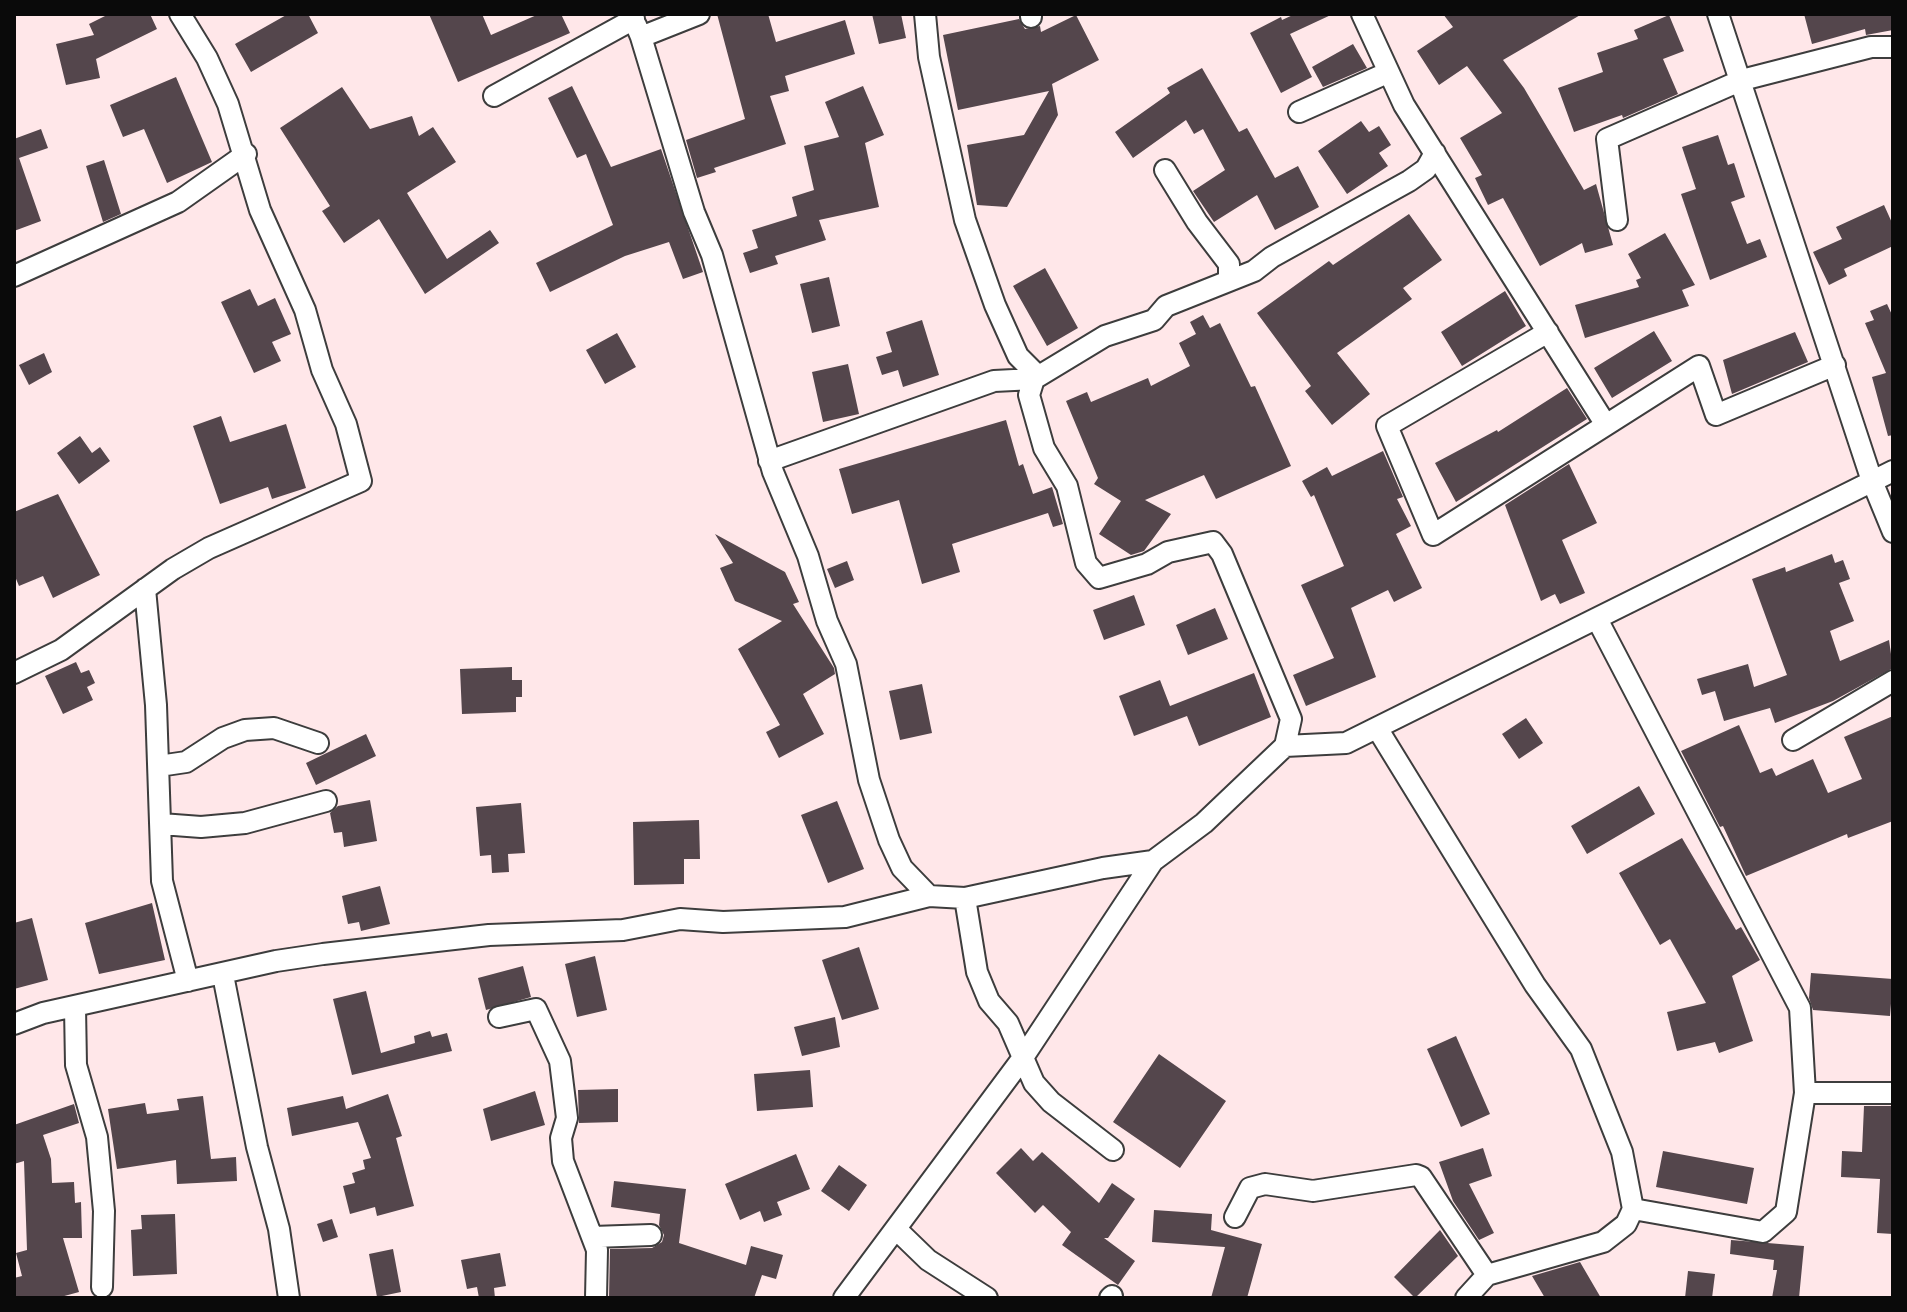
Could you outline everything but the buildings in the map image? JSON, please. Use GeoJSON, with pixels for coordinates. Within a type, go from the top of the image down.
{"type":"FeatureCollection","features":[{"type":"Feature","properties":{"kind":"street"},"geometry":{"type":"LineString","coordinates":[[14,673],[61,650],[145,589],[209,548],[361,481],[346,424],[322,370],[305,310],[260,210],[246,154],[207,58],[180,14]]}},
{"type":"Feature","properties":{"kind":"street"},"geometry":{"type":"LineString","coordinates":[[494,96],[636,23],[699,14]]}},
{"type":"Feature","properties":{"kind":"street"},"geometry":{"type":"LineString","coordinates":[[925,14],[929,57],[965,220],[980,268],[1018,356],[1036,377]]}},
{"type":"Feature","properties":{"kind":"street"},"geometry":{"type":"LineString","coordinates":[[1362,14],[1387,73],[1606,425]]}},
{"type":"Feature","properties":{"kind":"street"},"geometry":{"type":"LineString","coordinates":[[1718,14],[1872,481],[1893,532]]}},
{"type":"Feature","properties":{"kind":"street"},"geometry":{"type":"LineString","coordinates":[[636,23],[694,212],[712,255],[769,461],[784,504],[808,556],[827,621],[846,664],[869,780],[889,840],[902,868],[929,896]]}},
{"type":"Feature","properties":{"kind":"street"},"geometry":{"type":"LineString","coordinates":[[1617,220],[1607,139],[1742,80],[1871,47],[1893,47]]}},
{"type":"Feature","properties":{"kind":"street"},"geometry":{"type":"LineString","coordinates":[[1299,112],[1387,73]]}},
{"type":"Feature","properties":{"kind":"street"},"geometry":{"type":"LineString","coordinates":[[769,461],[994,381],[1036,377],[1105,336],[1154,320],[1166,306],[1254,271],[1272,257],[1409,181],[1426,169],[1435,153]]}},
{"type":"Feature","properties":{"kind":"street"},"geometry":{"type":"LineString","coordinates":[[14,276],[178,202],[246,154]]}},
{"type":"Feature","properties":{"kind":"street"},"geometry":{"type":"LineString","coordinates":[[1165,170],[1197,222],[1229,264],[1229,280]]}},
{"type":"Feature","properties":{"kind":"street"},"geometry":{"type":"LineString","coordinates":[[1548,332],[1387,426],[1433,535],[1699,366],[1716,415],[1835,365]]}},
{"type":"Feature","properties":{"kind":"street"},"geometry":{"type":"LineString","coordinates":[[844,1298],[1022,1059],[1153,861],[1204,823],[1285,746],[1291,719],[1222,554],[1213,542],[1168,552],[1147,564],[1099,578],[1086,563],[1067,486],[1044,448],[1029,395],[1036,377]]}},
{"type":"Feature","properties":{"kind":"street"},"geometry":{"type":"LineString","coordinates":[[1285,746],[1346,743],[1893,471]]}},
{"type":"Feature","properties":{"kind":"street"},"geometry":{"type":"LineString","coordinates":[[145,589],[159,766],[162,881],[188,981]]}},
{"type":"Feature","properties":{"kind":"street"},"geometry":{"type":"LineString","coordinates":[[1597,619],[1800,1008],[1805,1093],[1786,1212],[1763,1232],[1633,1209]]}},
{"type":"Feature","properties":{"kind":"street"},"geometry":{"type":"LineString","coordinates":[[1793,740],[1893,681]]}},
{"type":"Feature","properties":{"kind":"street"},"geometry":{"type":"LineString","coordinates":[[159,766],[186,762],[223,738],[245,730],[274,728],[318,743]]}},
{"type":"Feature","properties":{"kind":"street"},"geometry":{"type":"LineString","coordinates":[[1377,728],[1535,985],[1581,1049],[1622,1152],[1633,1209],[1626,1224],[1603,1242],[1487,1275],[1466,1298]]}},
{"type":"Feature","properties":{"kind":"street"},"geometry":{"type":"LineString","coordinates":[[161,824],[201,827],[245,823],[326,801]]}},
{"type":"Feature","properties":{"kind":"street"},"geometry":{"type":"LineString","coordinates":[[14,1024],[276,961],[489,935],[623,930],[680,919],[805,921],[854,917],[929,896],[965,898],[1103,868],[1153,861]]}},
{"type":"Feature","properties":{"kind":"street"},"geometry":{"type":"LineString","coordinates":[[965,898],[977,972],[989,1001],[1008,1023],[1034,1083],[1051,1102],[1113,1150]]}},
{"type":"Feature","properties":{"kind":"street"},"geometry":{"type":"LineString","coordinates":[[223,975],[257,1147],[279,1229],[289,1298]]}},
{"type":"Feature","properties":{"kind":"street"},"geometry":{"type":"LineString","coordinates":[[75,1007],[76,1065],[97,1137],[104,1211],[102,1287]]}},
{"type":"Feature","properties":{"kind":"street"},"geometry":{"type":"LineString","coordinates":[[499,1017],[536,1009],[548,1029],[564,1083],[567,1118],[561,1138],[563,1161],[574,1198],[597,1250],[596,1298]]}},
{"type":"Feature","properties":{"kind":"street"},"geometry":{"type":"LineString","coordinates":[[1805,1093],[1893,1093]]}},
{"type":"Feature","properties":{"kind":"street"},"geometry":{"type":"LineString","coordinates":[[1235,1217],[1250,1188],[1265,1184],[1313,1191],[1416,1175],[1421,1177],[1487,1275]]}},
{"type":"Feature","properties":{"kind":"street"},"geometry":{"type":"LineString","coordinates":[[896,1229],[928,1260],[987,1298]]}},
{"type":"Feature","properties":{"kind":"street"},"geometry":{"type":"LineString","coordinates":[[593,1237],[651,1235]]}}]}
